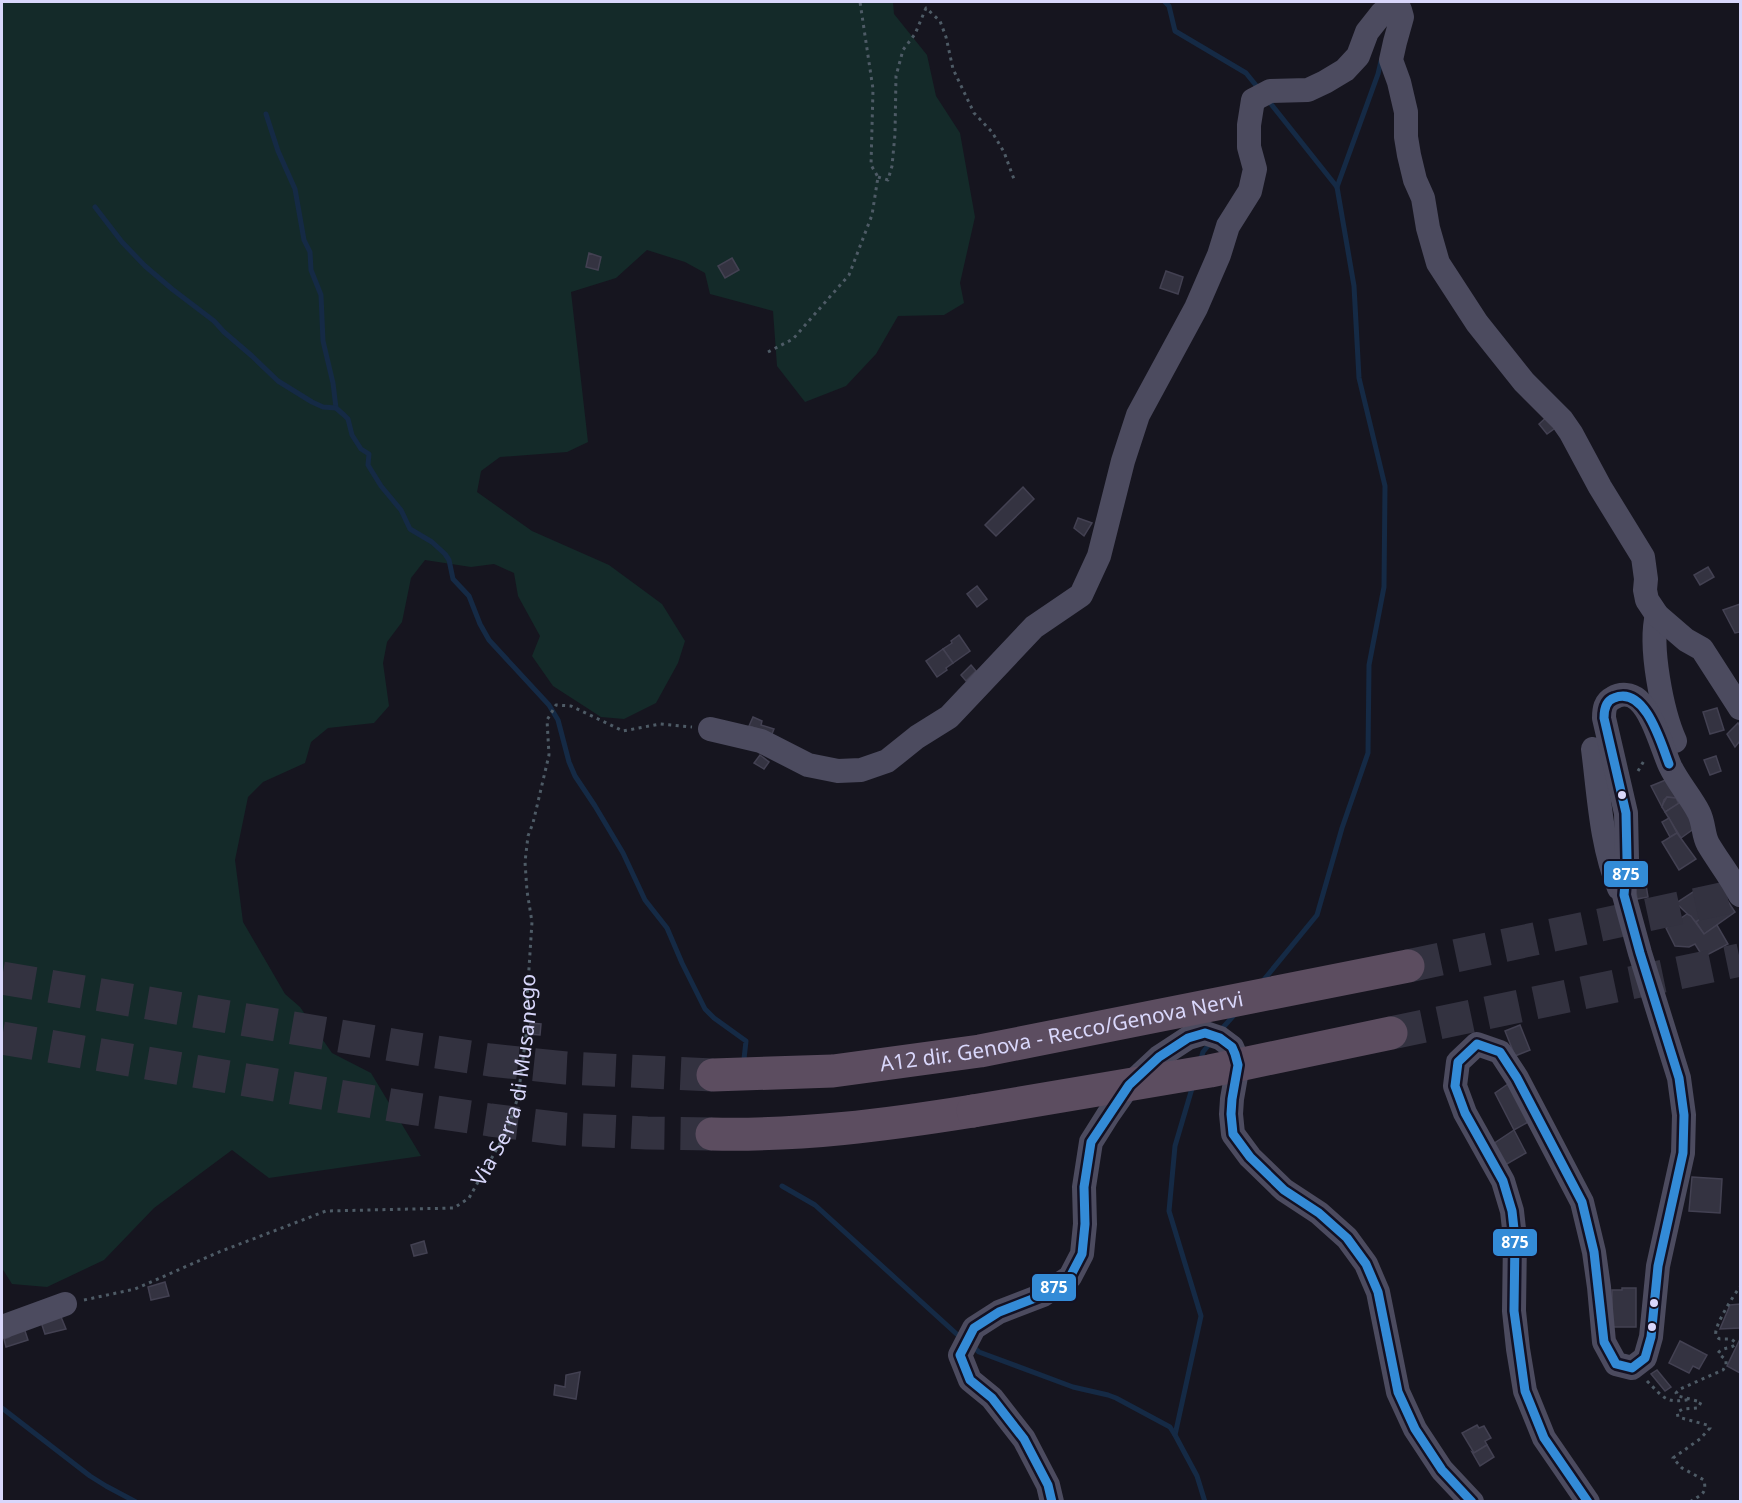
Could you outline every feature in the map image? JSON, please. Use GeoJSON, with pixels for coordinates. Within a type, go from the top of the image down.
{"type":"FeatureCollection","features":[{"type":"Feature","properties":{"kind":"highway","name":"A12 dir. Genova - Recco/Genova Nervi"},"geometry":{"type":"LineString","coordinates":[[713,1075],[833,1071],[980,1051],[1408,966]]}},
{"type":"Feature","properties":{"kind":"highway"},"geometry":{"type":"LineString","coordinates":[[712,1134],[779,1134],[887,1125],[1210,1071],[1391,1033]]}},
{"type":"Feature","properties":{"kind":"street"},"geometry":{"type":"LineString","coordinates":[[710,729],[761,741],[808,765],[838,771],[861,770],[879,764],[887,761],[917,737],[949,717],[1034,627],[1081,595],[1099,556],[1123,462],[1138,415],[1196,308],[1228,226],[1250,191],[1255,170],[1249,147],[1249,125],[1261,96],[1308,90],[1345,70],[1358,56],[1367,32],[1382,13],[1394,10],[1402,17],[1391,60],[1406,112],[1406,137],[1411,163],[1423,198],[1428,228],[1438,263],[1477,323],[1524,382],[1562,420],[1571,433],[1600,487],[1643,556],[1647,600],[1657,615],[1686,640],[1702,649],[1740,708]]}},
{"type":"Feature","properties":{"kind":"street"},"geometry":{"type":"LineString","coordinates":[[1657,615],[1655,650],[1663,702],[1669,728],[1678,751],[1669,764]]}},
{"type":"Feature","properties":{"kind":"street"},"geometry":{"type":"LineString","coordinates":[[1588,1502],[1544,1438],[1525,1391],[1514,1311],[1515,1238],[1512,1211],[1503,1181],[1465,1113],[1455,1086],[1458,1062],[1477,1044],[1500,1052],[1517,1078],[1582,1202],[1594,1251],[1604,1342],[1616,1364],[1632,1368],[1645,1358],[1651,1337],[1658,1266],[1683,1153],[1684,1115],[1679,1078],[1624,895],[1627,832],[1622,795],[1604,718],[1606,705],[1615,697],[1627,694],[1633,696],[1642,705],[1661,741],[1678,783],[1699,813],[1704,824],[1707,842],[1740,895]]}},
{"type":"Feature","properties":{"kind":"street"},"geometry":{"type":"LineString","coordinates":[[1593,749],[1611,866],[1618,887],[1624,895]]}},
{"type":"Feature","properties":{"kind":"street"},"geometry":{"type":"LineString","coordinates":[[1052,1502],[1048,1485],[1024,1439],[992,1398],[970,1380],[960,1355],[974,1328],[999,1312],[1044,1295],[1070,1277],[1082,1254],[1085,1224],[1084,1187],[1091,1142],[1129,1086],[1159,1057],[1188,1038],[1205,1033],[1220,1038],[1232,1047],[1235,1054],[1238,1065],[1232,1099],[1233,1134],[1250,1157],[1284,1190],[1319,1213],[1347,1238],[1366,1264],[1378,1292],[1398,1392],[1406,1410],[1415,1429],[1442,1470],[1472,1502]]}},
{"type":"Feature","properties":{"kind":"street"},"geometry":{"type":"LineString","coordinates":[[2,1328],[65,1304]]}},
{"type":"Feature","properties":{"kind":"path"},"geometry":{"type":"LineString","coordinates":[[768,352],[793,339],[849,275],[872,215],[878,177],[871,165],[873,89],[861,2]]}},
{"type":"Feature","properties":{"kind":"path"},"geometry":{"type":"LineString","coordinates":[[878,177],[888,180],[892,166],[896,76],[903,50],[915,34],[926,8],[940,21],[953,69],[974,113],[992,132],[1004,153],[1015,182]]}},
{"type":"Feature","properties":{"kind":"path","name":"Via Serra di Musanego"},"geometry":{"type":"LineString","coordinates":[[65,1304],[135,1289],[219,1252],[326,1211],[454,1208],[469,1198],[507,1131],[518,1097],[529,1013],[527,999],[532,922],[525,862],[528,836],[549,755],[547,720],[556,705],[571,706],[623,731],[660,724],[710,729]]}},
{"type":"Feature","properties":{"kind":"path"},"geometry":{"type":"LineString","coordinates":[[1622,795],[1647,756],[1661,741]]}},
{"type":"Feature","properties":{"kind":"path"},"geometry":{"type":"LineString","coordinates":[[1690,1502],[1704,1493],[1706,1488],[1704,1480],[1682,1468],[1673,1458],[1700,1439],[1710,1428],[1678,1416],[1677,1412],[1683,1409],[1698,1408],[1701,1402],[1678,1396],[1676,1393],[1680,1389],[1723,1370],[1726,1360],[1718,1353],[1722,1349],[1732,1347],[1735,1342],[1731,1339],[1720,1339],[1716,1336],[1716,1332],[1724,1311],[1740,1287]]}},
{"type":"Feature","properties":{"kind":"path"},"geometry":{"type":"LineString","coordinates":[[1632,1368],[1665,1400],[1677,1402],[1694,1399]]}},
{"type":"Feature","properties":{"kind":"green space"},"geometry":{"type":"Polygon","coordinates":[[[2,2],[893,2],[894,14],[927,55],[936,96],[960,133],[975,217],[960,283],[964,303],[944,315],[898,316],[876,354],[846,386],[805,402],[777,366],[773,311],[710,294],[705,273],[685,262],[647,250],[616,278],[571,292],[588,442],[567,452],[500,457],[481,471],[477,492],[532,531],[609,565],[662,604],[685,641],[678,663],[656,703],[624,719],[601,717],[553,686],[532,656],[540,636],[518,596],[514,573],[494,564],[471,567],[425,560],[411,578],[402,622],[387,642],[383,663],[389,706],[374,723],[328,728],[311,742],[305,763],[263,782],[248,797],[235,860],[243,922],[285,994],[300,1007],[332,1053],[371,1073],[421,1156],[269,1178],[232,1150],[154,1208],[104,1260],[47,1287],[12,1284],[2,1268],[2,2]]]}},
{"type":"Feature","properties":{"kind":"building"},"geometry":{"type":"Polygon","coordinates":[[[589,253],[601,257],[598,270],[586,267],[589,253]]]}},
{"type":"Feature","properties":{"kind":"building"},"geometry":{"type":"Polygon","coordinates":[[[732,258],[739,270],[725,278],[718,266],[732,258]]]}},
{"type":"Feature","properties":{"kind":"building"},"geometry":{"type":"Polygon","coordinates":[[[1166,271],[1183,277],[1178,294],[1160,288],[1166,271]]]}},
{"type":"Feature","properties":{"kind":"building"},"geometry":{"type":"Polygon","coordinates":[[[1550,414],[1558,426],[1547,434],[1539,424],[1550,414]]]}},
{"type":"Feature","properties":{"kind":"building"},"geometry":{"type":"Polygon","coordinates":[[[1023,487],[1034,499],[996,536],[985,525],[1023,487]]]}},
{"type":"Feature","properties":{"kind":"building"},"geometry":{"type":"Polygon","coordinates":[[[1078,518],[1092,523],[1084,536],[1074,528],[1078,518]]]}},
{"type":"Feature","properties":{"kind":"building"},"geometry":{"type":"Polygon","coordinates":[[[1708,567],[1714,577],[1700,585],[1694,575],[1708,567]]]}},
{"type":"Feature","properties":{"kind":"building"},"geometry":{"type":"Polygon","coordinates":[[[977,586],[987,599],[977,607],[967,594],[977,586]]]}},
{"type":"Feature","properties":{"kind":"building"},"geometry":{"type":"Polygon","coordinates":[[[1740,604],[1740,632],[1735,633],[1723,610],[1740,604]]]}},
{"type":"Feature","properties":{"kind":"building"},"geometry":{"type":"Polygon","coordinates":[[[959,635],[970,651],[953,663],[943,649],[959,635]]]}},
{"type":"Feature","properties":{"kind":"building"},"geometry":{"type":"Polygon","coordinates":[[[943,649],[953,663],[937,677],[926,661],[943,649]]]}},
{"type":"Feature","properties":{"kind":"building"},"geometry":{"type":"Polygon","coordinates":[[[971,665],[976,671],[966,681],[961,675],[971,665]]]}},
{"type":"Feature","properties":{"kind":"building"},"geometry":{"type":"Polygon","coordinates":[[[1717,708],[1724,730],[1710,734],[1703,712],[1717,708]]]}},
{"type":"Feature","properties":{"kind":"building"},"geometry":{"type":"Polygon","coordinates":[[[753,717],[762,721],[761,725],[774,729],[769,741],[758,729],[749,726],[753,717]]]}},
{"type":"Feature","properties":{"kind":"building"},"geometry":{"type":"Polygon","coordinates":[[[1738,723],[1740,741],[1735,747],[1727,734],[1738,723]]]}},
{"type":"Feature","properties":{"kind":"building"},"geometry":{"type":"Polygon","coordinates":[[[760,755],[769,762],[764,769],[754,763],[760,755]]]}},
{"type":"Feature","properties":{"kind":"building"},"geometry":{"type":"Polygon","coordinates":[[[1716,756],[1721,771],[1710,775],[1704,760],[1716,756]]]}},
{"type":"Feature","properties":{"kind":"building"},"geometry":{"type":"Polygon","coordinates":[[[1668,779],[1676,798],[1667,797],[1662,807],[1651,786],[1668,779]]]}},
{"type":"Feature","properties":{"kind":"building"},"geometry":{"type":"Polygon","coordinates":[[[1667,797],[1676,798],[1679,804],[1665,812],[1662,807],[1667,797]]]}},
{"type":"Feature","properties":{"kind":"building"},"geometry":{"type":"Polygon","coordinates":[[[1682,801],[1699,825],[1681,838],[1665,812],[1682,801]]]}},
{"type":"Feature","properties":{"kind":"building"},"geometry":{"type":"Polygon","coordinates":[[[1669,818],[1677,833],[1670,837],[1662,822],[1669,818]]]}},
{"type":"Feature","properties":{"kind":"building"},"geometry":{"type":"Polygon","coordinates":[[[1677,833],[1696,859],[1679,870],[1662,842],[1677,833]]]}},
{"type":"Feature","properties":{"kind":"building"},"geometry":{"type":"Polygon","coordinates":[[[1644,873],[1648,897],[1637,899],[1634,874],[1644,873]]]}},
{"type":"Feature","properties":{"kind":"building"},"geometry":{"type":"Polygon","coordinates":[[[1699,888],[1713,909],[1696,922],[1676,903],[1699,888]]]}},
{"type":"Feature","properties":{"kind":"building"},"geometry":{"type":"Polygon","coordinates":[[[1727,900],[1735,912],[1704,934],[1696,922],[1727,900]]]}},
{"type":"Feature","properties":{"kind":"building"},"geometry":{"type":"Polygon","coordinates":[[[1687,914],[1704,934],[1717,925],[1728,944],[1703,957],[1695,944],[1689,947],[1675,946],[1666,928],[1687,914]]]}},
{"type":"Feature","properties":{"kind":"building"},"geometry":{"type":"Polygon","coordinates":[[[530,1023],[541,1024],[540,1035],[529,1034],[530,1023]]]}},
{"type":"Feature","properties":{"kind":"building"},"geometry":{"type":"Polygon","coordinates":[[[1520,1025],[1530,1050],[1515,1056],[1505,1031],[1520,1025]]]}},
{"type":"Feature","properties":{"kind":"building"},"geometry":{"type":"Polygon","coordinates":[[[1508,1084],[1530,1121],[1514,1130],[1495,1093],[1508,1084]]]}},
{"type":"Feature","properties":{"kind":"building"},"geometry":{"type":"Polygon","coordinates":[[[1514,1130],[1526,1153],[1500,1168],[1490,1146],[1514,1130]]]}},
{"type":"Feature","properties":{"kind":"building"},"geometry":{"type":"Polygon","coordinates":[[[1692,1177],[1722,1179],[1720,1213],[1689,1211],[1692,1177]]]}},
{"type":"Feature","properties":{"kind":"building"},"geometry":{"type":"Polygon","coordinates":[[[424,1241],[427,1253],[414,1256],[411,1245],[424,1241]]]}},
{"type":"Feature","properties":{"kind":"building"},"geometry":{"type":"Polygon","coordinates":[[[165,1282],[169,1296],[151,1300],[148,1287],[165,1282]]]}},
{"type":"Feature","properties":{"kind":"building"},"geometry":{"type":"Polygon","coordinates":[[[1622,1288],[1636,1288],[1636,1327],[1614,1327],[1612,1324],[1612,1290],[1622,1290],[1622,1288]]]}},
{"type":"Feature","properties":{"kind":"building"},"geometry":{"type":"Polygon","coordinates":[[[1740,1304],[1740,1328],[1720,1329],[1730,1305],[1740,1304]]]}},
{"type":"Feature","properties":{"kind":"building"},"geometry":{"type":"Polygon","coordinates":[[[59,1312],[66,1329],[45,1334],[40,1319],[59,1312]]]}},
{"type":"Feature","properties":{"kind":"building"},"geometry":{"type":"Polygon","coordinates":[[[23,1325],[28,1340],[6,1347],[4,1339],[23,1325]]]}},
{"type":"Feature","properties":{"kind":"building"},"geometry":{"type":"Polygon","coordinates":[[[1740,1339],[1740,1373],[1727,1366],[1740,1339]]]}},
{"type":"Feature","properties":{"kind":"building"},"geometry":{"type":"Polygon","coordinates":[[[1680,1341],[1707,1355],[1699,1369],[1693,1366],[1689,1373],[1669,1363],[1680,1341]]]}},
{"type":"Feature","properties":{"kind":"building"},"geometry":{"type":"Polygon","coordinates":[[[1657,1370],[1671,1387],[1665,1391],[1651,1374],[1657,1370]]]}},
{"type":"Feature","properties":{"kind":"building"},"geometry":{"type":"Polygon","coordinates":[[[580,1372],[576,1399],[554,1395],[555,1385],[565,1387],[566,1375],[580,1372]]]}},
{"type":"Feature","properties":{"kind":"building"},"geometry":{"type":"Polygon","coordinates":[[[1477,1425],[1479,1428],[1484,1426],[1491,1438],[1485,1441],[1487,1445],[1474,1453],[1462,1433],[1477,1425]]]}},
{"type":"Feature","properties":{"kind":"building"},"geometry":{"type":"Polygon","coordinates":[[[1487,1445],[1494,1457],[1480,1466],[1472,1452],[1487,1445]]]}},
{"type":"Feature","properties":{"kind":"waterway"},"geometry":{"type":"LineString","coordinates":[[1165,2],[1169,6],[1175,31],[1246,73],[1259,89]]}},
{"type":"Feature","properties":{"kind":"waterway"},"geometry":{"type":"LineString","coordinates":[[1337,187],[1381,61]]}},
{"type":"Feature","properties":{"kind":"waterway"},"geometry":{"type":"LineString","coordinates":[[1262,982],[1317,915],[1342,828],[1368,753],[1369,665],[1384,587],[1385,486],[1359,378],[1354,286],[1337,187],[1267,99]]}},
{"type":"Feature","properties":{"kind":"waterway"},"geometry":{"type":"LineString","coordinates":[[266,114],[278,151],[295,189],[304,240],[310,252],[311,270],[321,295],[323,341],[333,383],[336,408]]}},
{"type":"Feature","properties":{"kind":"waterway"},"geometry":{"type":"LineString","coordinates":[[95,207],[122,242],[145,266],[214,321],[278,381],[312,402],[323,407],[336,408],[348,419],[352,435],[361,449],[369,454],[368,465],[381,486],[401,510],[410,529],[432,542],[445,554],[449,560],[453,579],[469,596],[489,640],[549,705],[558,720],[575,776],[623,853],[645,900],[667,928],[705,1009],[746,1041],[744,1059]]}},
{"type":"Feature","properties":{"kind":"waterway"},"geometry":{"type":"LineString","coordinates":[[1219,1032],[1235,1014]]}},
{"type":"Feature","properties":{"kind":"waterway"},"geometry":{"type":"LineString","coordinates":[[1200,1062],[1203,1052],[1211,1042]]}},
{"type":"Feature","properties":{"kind":"waterway"},"geometry":{"type":"LineString","coordinates":[[1193,1085],[1175,1146],[1169,1211],[1201,1316],[1175,1435],[1197,1476],[1205,1502]]}},
{"type":"Feature","properties":{"kind":"waterway"},"geometry":{"type":"LineString","coordinates":[[782,1186],[815,1205],[961,1338]]}},
{"type":"Feature","properties":{"kind":"waterway"},"geometry":{"type":"LineString","coordinates":[[971,1345],[979,1352],[1073,1387],[1116,1398],[1170,1427],[1175,1435]]}},
{"type":"Feature","properties":{"kind":"waterway"},"geometry":{"type":"LineString","coordinates":[[2,1408],[90,1476],[136,1502]]}},
{"type":"Feature","properties":{"kind":"tunnel"},"geometry":{"type":"LineString","coordinates":[[1408,966],[1740,895]]}},
{"type":"Feature","properties":{"kind":"tunnel"},"geometry":{"type":"LineString","coordinates":[[1391,1033],[1740,960]]}},
{"type":"Feature","properties":{"kind":"tunnel"},"geometry":{"type":"LineString","coordinates":[[2,978],[490,1060],[566,1068],[713,1075]]}},
{"type":"Feature","properties":{"kind":"tunnel"},"geometry":{"type":"LineString","coordinates":[[2,1038],[490,1120],[563,1129],[712,1134]]}},
{"type":"Feature","properties":{"kind":"transit line","name":"875"},"geometry":{"type":"LineString","coordinates":[[1588,1502],[1544,1438],[1525,1391],[1514,1311],[1515,1238],[1512,1211],[1503,1181],[1465,1113],[1455,1086],[1458,1062],[1477,1044],[1500,1052],[1517,1078],[1582,1202],[1594,1252],[1604,1342],[1616,1364],[1632,1368],[1645,1358],[1651,1337],[1658,1266],[1683,1153],[1684,1115],[1679,1078],[1624,895],[1627,859],[1626,813],[1604,718],[1609,701],[1625,696],[1635,700],[1643,708],[1656,730],[1669,764]]}},
{"type":"Feature","properties":{"kind":"transit line","name":"875"},"geometry":{"type":"LineString","coordinates":[[1052,1502],[1048,1485],[1024,1439],[992,1398],[970,1380],[960,1355],[974,1328],[999,1312],[1043,1295],[1070,1277],[1082,1254],[1085,1224],[1084,1187],[1091,1142],[1129,1085],[1159,1057],[1188,1038],[1205,1033],[1220,1038],[1232,1047],[1235,1054],[1238,1065],[1232,1099],[1233,1134],[1250,1157],[1284,1190],[1319,1213],[1347,1238],[1366,1264],[1378,1292],[1398,1392],[1415,1429],[1442,1470],[1472,1502]]}}]}
